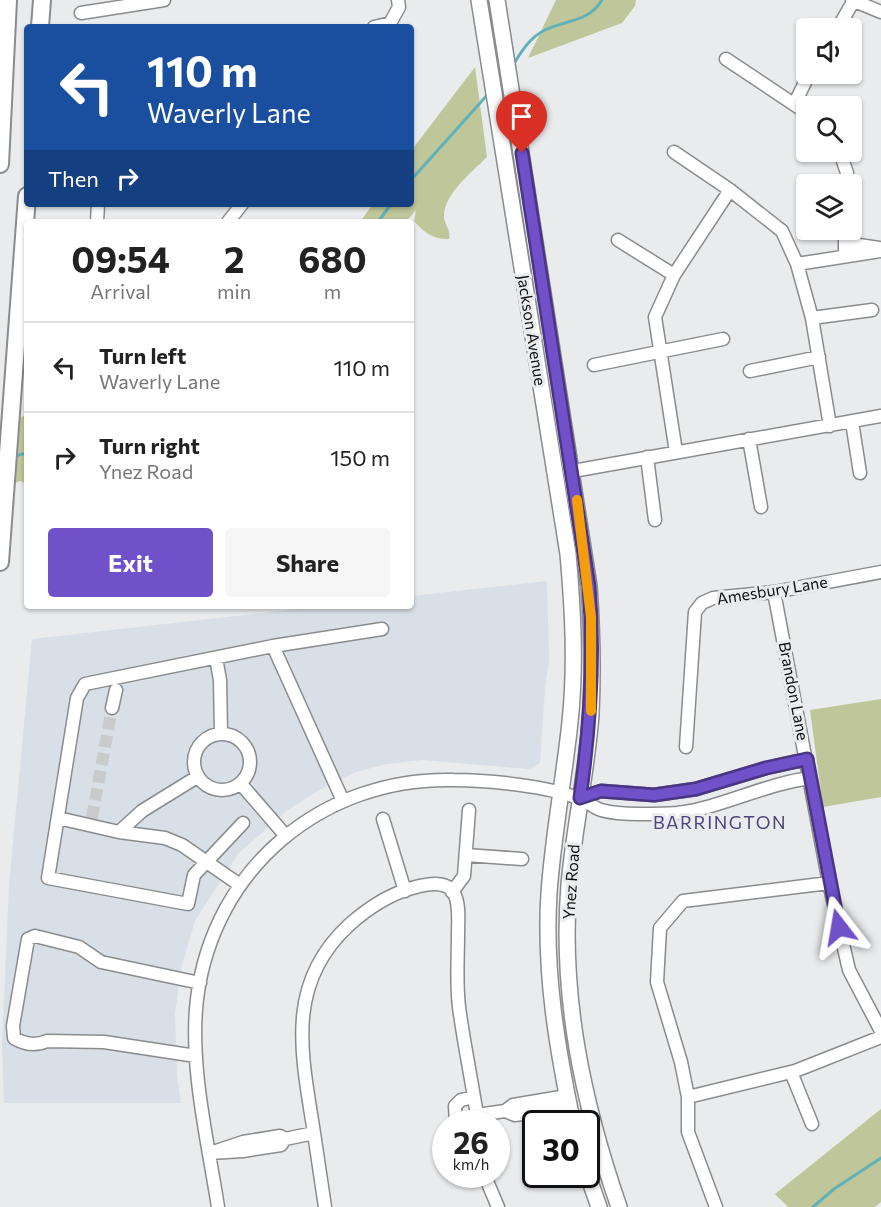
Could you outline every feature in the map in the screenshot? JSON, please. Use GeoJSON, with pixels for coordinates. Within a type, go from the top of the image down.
{"type":"FeatureCollection","features":[{"type":"Feature","properties":{"kind":"highway"},"geometry":{"type":"LineString","coordinates":[[0,164],[8,0]]}},
{"type":"Feature","properties":{"kind":"highway"},"geometry":{"type":"LineString","coordinates":[[40,24],[42,0]]}},
{"type":"Feature","properties":{"kind":"highway"},"geometry":{"type":"LineString","coordinates":[[0,562],[24,240]]}},
{"type":"Feature","properties":{"kind":"main road","name":"Jackson Avenue"},"geometry":{"type":"LineString","coordinates":[[479,0],[568,554]]}},
{"type":"Feature","properties":{"kind":"main road","name":"Jackson Avenue"},"geometry":{"type":"LineString","coordinates":[[497,0],[585,552]]}},
{"type":"Feature","properties":{"kind":"main road"},"geometry":{"type":"LineString","coordinates":[[541,383],[558,380]]}},
{"type":"Feature","properties":{"kind":"main road","name":"Ynez Road"},"geometry":{"type":"LineString","coordinates":[[585,552],[591,617],[591,687],[569,886],[567,946],[571,1012],[585,1095],[619,1207]]}},
{"type":"Feature","properties":{"kind":"main road","name":"Ynez Road"},"geometry":{"type":"LineString","coordinates":[[568,554],[573,600],[574,672],[549,895],[549,955],[554,1019],[570,1110]]}},
{"type":"Feature","properties":{"kind":"main road"},"geometry":{"type":"LineString","coordinates":[[568,1101],[580,1107],[581,1110]]}},
{"type":"Feature","properties":{"kind":"main road"},"geometry":{"type":"LineString","coordinates":[[600,1172],[610,1182]]}},
{"type":"Feature","properties":{"kind":"main road"},"geometry":{"type":"LineString","coordinates":[[592,1188],[599,1207]]}},
{"type":"Feature","properties":{"kind":"street"},"geometry":{"type":"LineString","coordinates":[[81,13],[164,0]]}},
{"type":"Feature","properties":{"kind":"street"},"geometry":{"type":"LineString","coordinates":[[390,24],[399,7],[398,0]]}},
{"type":"Feature","properties":{"kind":"street"},"geometry":{"type":"LineString","coordinates":[[843,18],[853,0],[881,12]]}},
{"type":"Feature","properties":{"kind":"street"},"geometry":{"type":"LineString","coordinates":[[872,0],[881,3]]}},
{"type":"Feature","properties":{"kind":"street"},"geometry":{"type":"LineString","coordinates":[[726,59],[795,103],[804,84]]}},
{"type":"Feature","properties":{"kind":"street"},"geometry":{"type":"LineString","coordinates":[[674,152],[730,190],[782,231],[797,264],[812,318],[830,426]]}},
{"type":"Feature","properties":{"kind":"street"},"geometry":{"type":"LineString","coordinates":[[676,452],[655,317],[674,275],[730,190]]}},
{"type":"Feature","properties":{"kind":"street"},"geometry":{"type":"LineString","coordinates":[[230,219],[240,207]]}},
{"type":"Feature","properties":{"kind":"street"},"geometry":{"type":"LineString","coordinates":[[618,240],[674,275]]}},
{"type":"Feature","properties":{"kind":"street"},"geometry":{"type":"LineString","coordinates":[[845,240],[845,249]]}},
{"type":"Feature","properties":{"kind":"street"},"geometry":{"type":"LineString","coordinates":[[797,264],[845,249],[881,251]]}},
{"type":"Feature","properties":{"kind":"street"},"geometry":{"type":"LineString","coordinates":[[812,318],[872,310]]}},
{"type":"Feature","properties":{"kind":"street"},"geometry":{"type":"LineString","coordinates":[[594,365],[659,354],[723,339]]}},
{"type":"Feature","properties":{"kind":"street"},"geometry":{"type":"LineString","coordinates":[[750,371],[819,357]]}},
{"type":"Feature","properties":{"kind":"street"},"geometry":{"type":"LineString","coordinates":[[573,471],[881,416]]}},
{"type":"Feature","properties":{"kind":"street"},"geometry":{"type":"LineString","coordinates":[[852,422],[860,473]]}},
{"type":"Feature","properties":{"kind":"street"},"geometry":{"type":"LineString","coordinates":[[749,440],[762,507]]}},
{"type":"Feature","properties":{"kind":"street"},"geometry":{"type":"LineString","coordinates":[[647,457],[655,520]]}},
{"type":"Feature","properties":{"kind":"street","name":"Amesbury Lane"},"geometry":{"type":"LineString","coordinates":[[686,747],[695,612],[702,603],[713,598],[774,592],[881,572]]}},
{"type":"Feature","properties":{"kind":"street","name":"Brandon Lane"},"geometry":{"type":"LineString","coordinates":[[774,592],[829,884],[849,970],[881,1031]]}},
{"type":"Feature","properties":{"kind":"street"},"geometry":{"type":"LineString","coordinates":[[243,823],[194,875],[188,904],[48,878],[77,698],[86,684],[273,646],[382,629]]}},
{"type":"Feature","properties":{"kind":"street"},"geometry":{"type":"LineString","coordinates":[[273,646],[343,801]]}},
{"type":"Feature","properties":{"kind":"street"},"geometry":{"type":"LineString","coordinates":[[216,658],[220,680],[221,734]]}},
{"type":"Feature","properties":{"kind":"street"},"geometry":{"type":"LineString","coordinates":[[112,708],[116,690]]}},
{"type":"Feature","properties":{"kind":"street"},"geometry":{"type":"LineString","coordinates":[[221,734],[238,738],[249,752],[250,769],[241,784],[225,791],[202,783],[194,767],[197,748],[211,735],[221,734]]}},
{"type":"Feature","properties":{"kind":"street"},"geometry":{"type":"LineString","coordinates":[[580,798],[601,791],[654,795],[696,789],[766,768],[807,759]]}},
{"type":"Feature","properties":{"kind":"street"},"geometry":{"type":"LineString","coordinates":[[119,832],[142,811],[197,777]]}},
{"type":"Feature","properties":{"kind":"street"},"geometry":{"type":"LineString","coordinates":[[218,1207],[196,1056],[200,983],[218,928],[240,885],[259,860],[285,835],[343,801],[371,789],[416,781],[481,781],[580,798],[601,810],[636,814],[678,813],[757,789],[810,778]]}},
{"type":"Feature","properties":{"kind":"street"},"geometry":{"type":"LineString","coordinates":[[241,784],[285,835]]}},
{"type":"Feature","properties":{"kind":"street"},"geometry":{"type":"LineString","coordinates":[[452,892],[464,876],[469,810]]}},
{"type":"Feature","properties":{"kind":"street"},"geometry":{"type":"LineString","coordinates":[[58,818],[91,822],[119,832],[165,838],[206,861],[240,885]]}},
{"type":"Feature","properties":{"kind":"street"},"geometry":{"type":"LineString","coordinates":[[384,819],[405,891]]}},
{"type":"Feature","properties":{"kind":"street"},"geometry":{"type":"LineString","coordinates":[[466,855],[522,859]]}},
{"type":"Feature","properties":{"kind":"street"},"geometry":{"type":"LineString","coordinates":[[325,1207],[304,1072],[305,994],[316,965],[331,941],[362,913],[385,897],[433,884],[446,886],[452,892],[458,910],[459,1005],[476,1110]]}},
{"type":"Feature","properties":{"kind":"street"},"geometry":{"type":"LineString","coordinates":[[716,1207],[688,1132],[688,1097],[681,1062],[657,982],[660,928],[683,901],[829,884]]}},
{"type":"Feature","properties":{"kind":"street"},"geometry":{"type":"LineString","coordinates":[[196,1056],[104,1042],[46,1041],[39,1044],[20,1041],[12,1035],[28,939],[35,936],[80,947],[101,962],[200,983]]}},
{"type":"Feature","properties":{"kind":"street"},"geometry":{"type":"LineString","coordinates":[[688,1097],[790,1072],[881,1037]]}},
{"type":"Feature","properties":{"kind":"street"},"geometry":{"type":"LineString","coordinates":[[790,1072],[812,1124]]}},
{"type":"Feature","properties":{"kind":"street"},"geometry":{"type":"LineString","coordinates":[[455,1110],[455,1106],[461,1100],[474,1097]]}},
{"type":"Feature","properties":{"kind":"street"},"geometry":{"type":"LineString","coordinates":[[506,1110],[513,1105],[568,1101]]}},
{"type":"Feature","properties":{"kind":"street"},"geometry":{"type":"LineString","coordinates":[[210,1153],[243,1142],[280,1136],[285,1139],[314,1133]]}},
{"type":"Feature","properties":{"kind":"street"},"geometry":{"type":"LineString","coordinates":[[490,1188],[498,1207]]}},
{"type":"Feature","properties":{"kind":"shaded area"},"geometry":{"type":"Polygon","coordinates":[[[547,581],[549,660],[540,763],[529,769],[422,760],[386,764],[356,772],[321,789],[286,811],[238,854],[195,921],[182,965],[175,1013],[177,1076],[181,1103],[4,1103],[2,1045],[9,885],[32,639],[298,609],[414,609],[414,596],[547,581]]]}},
{"type":"Feature","properties":{"kind":"green space"},"geometry":{"type":"Polygon","coordinates":[[[556,0],[636,0],[635,6],[622,23],[528,58],[556,0]]]}},
{"type":"Feature","properties":{"kind":"green space"},"geometry":{"type":"Polygon","coordinates":[[[475,67],[487,157],[460,184],[448,200],[444,217],[449,239],[434,237],[421,229],[414,221],[416,210],[408,219],[362,219],[371,207],[414,207],[414,147],[475,67]]]}},
{"type":"Feature","properties":{"kind":"green space"},"geometry":{"type":"Polygon","coordinates":[[[24,416],[24,483],[20,481],[0,489],[0,426],[24,416]]]}},
{"type":"Feature","properties":{"kind":"green space"},"geometry":{"type":"Polygon","coordinates":[[[881,699],[881,797],[823,807],[810,710],[881,699]]]}},
{"type":"Feature","properties":{"kind":"green space"},"geometry":{"type":"Polygon","coordinates":[[[881,1109],[881,1202],[875,1207],[788,1207],[775,1194],[881,1109]]]}},
{"type":"Feature","properties":{"kind":"waterway"},"geometry":{"type":"LineString","coordinates":[[513,65],[526,45],[540,33],[584,17],[591,13],[602,0]]}},
{"type":"Feature","properties":{"kind":"waterway"},"geometry":{"type":"LineString","coordinates":[[414,177],[489,93]]}},
{"type":"Feature","properties":{"kind":"waterway"},"geometry":{"type":"LineString","coordinates":[[380,219],[389,207]]}},
{"type":"Feature","properties":{"kind":"waterway"},"geometry":{"type":"LineString","coordinates":[[14,456],[24,454]]}},
{"type":"Feature","properties":{"kind":"waterway"},"geometry":{"type":"LineString","coordinates":[[813,1207],[834,1189],[881,1158]]}},
{"type":"Feature","properties":{"kind":"tunnel"},"geometry":{"type":"LineString","coordinates":[[92,818],[112,708]]}},
{"type":"Feature","properties":{"kind":"slow traffic"},"geometry":{"type":"LineString","coordinates":[[577,500],[591,617],[591,711]]}},
{"type":"Feature","properties":{"kind":"district","name":"BARRINGTON"},"geometry":{"type":"Point","coordinates":[720,823]}},
{"type":"Feature","properties":{"kind":"route"},"geometry":{"type":"LineString","coordinates":[[522,153],[589,586],[591,715],[580,798],[601,791],[654,795],[696,789],[766,768],[807,759],[839,927]]}}]}
